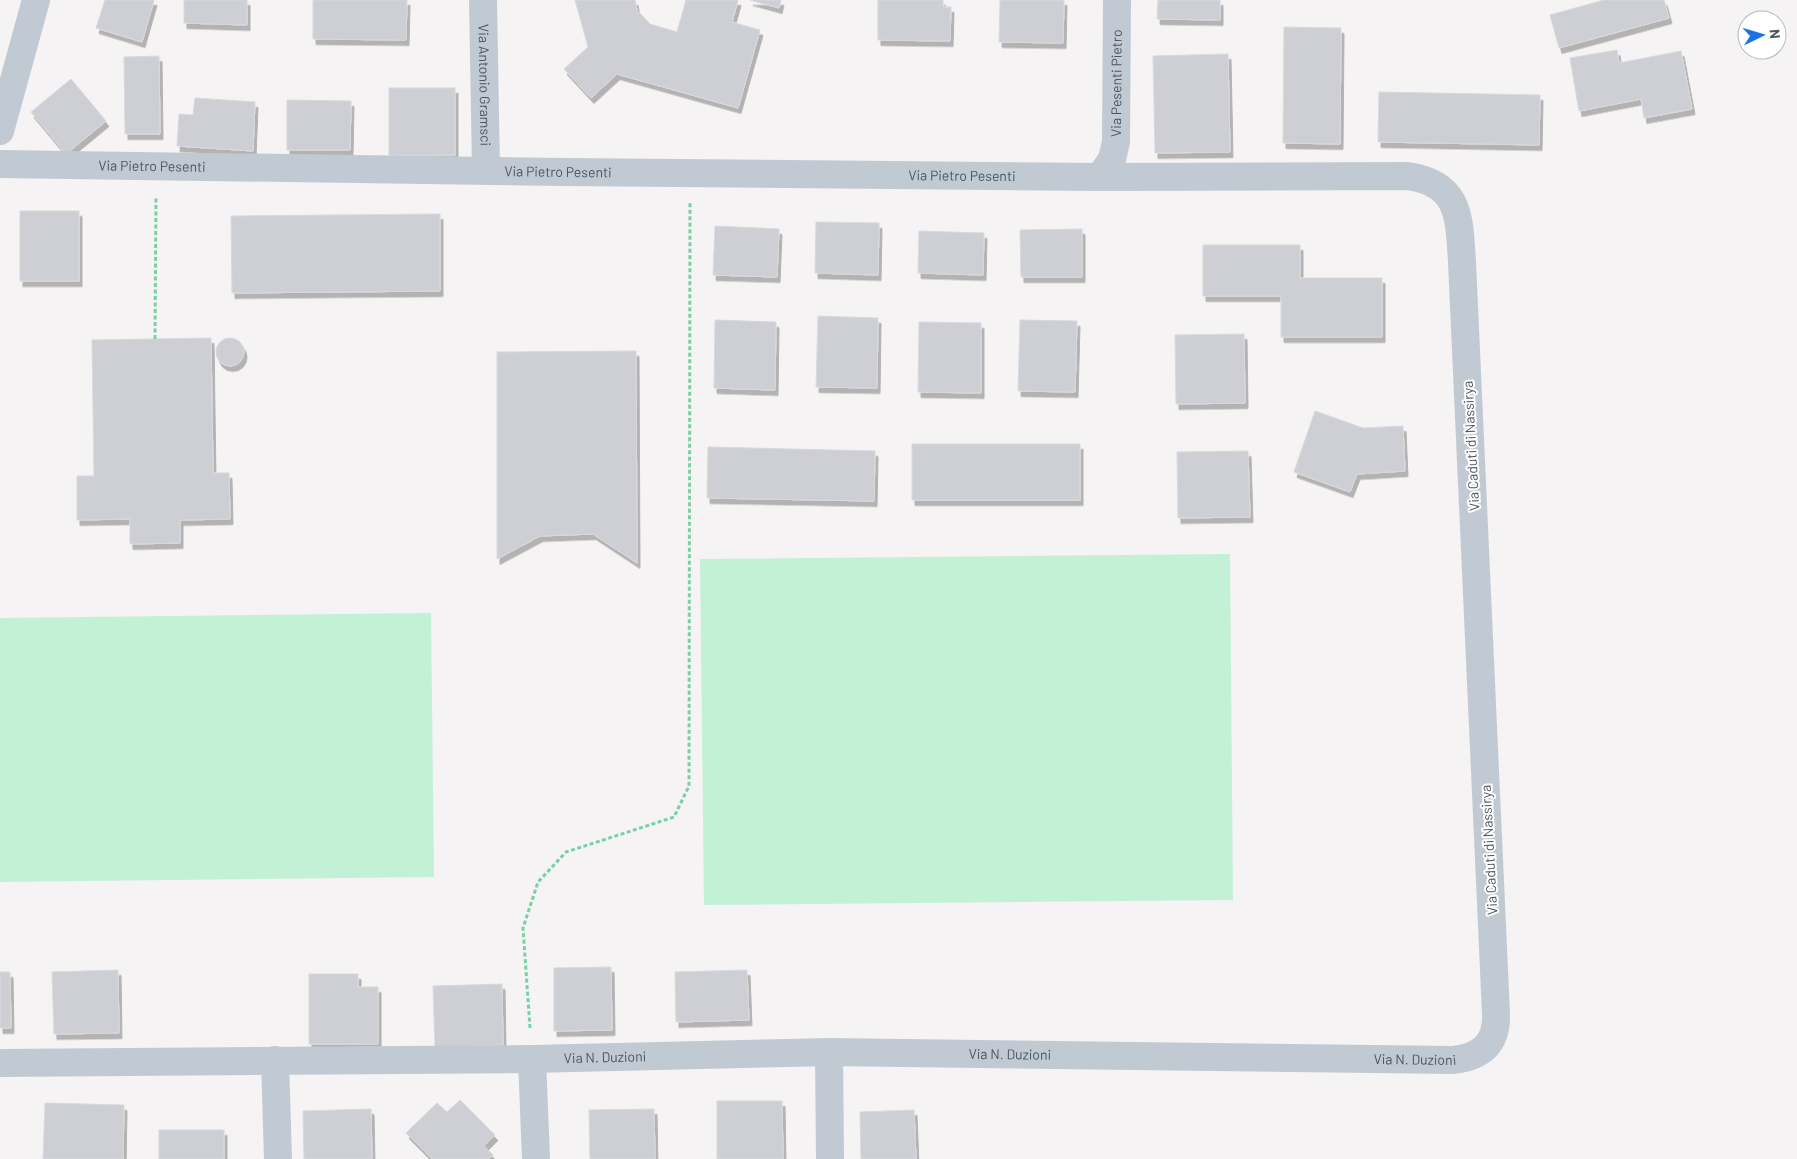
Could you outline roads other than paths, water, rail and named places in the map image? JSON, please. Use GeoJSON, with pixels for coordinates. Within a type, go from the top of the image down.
{"type":"FeatureCollection","features":[{"type":"Feature","properties":{"kind":"street"},"geometry":{"type":"LineString","coordinates":[[0,130],[36,0]]}},
{"type":"Feature","properties":{"kind":"street","name":"Via Antonio Gramsci"},"geometry":{"type":"LineString","coordinates":[[483,0],[486,170]]}},
{"type":"Feature","properties":{"kind":"street","name":"Via Pesenti Pietro"},"geometry":{"type":"LineString","coordinates":[[1104,172],[1112,159],[1116,142],[1117,0]]}},
{"type":"Feature","properties":{"kind":"street","name":"Via Pietro Pesenti"},"geometry":{"type":"LineString","coordinates":[[0,164],[564,172],[1104,172]]}},
{"type":"Feature","properties":{"kind":"street","name":"Via Caduti di Nassirya"},"geometry":{"type":"LineString","coordinates":[[1104,172],[1408,176],[1421,178],[1439,188],[1446,193],[1456,207],[1463,272],[1496,1014],[1495,1032],[1484,1049]]}},
{"type":"Feature","properties":{"kind":"street","name":"Via N. Duzioni"},"geometry":{"type":"LineString","coordinates":[[0,1063],[532,1059],[830,1052],[1454,1060],[1465,1058],[1484,1049]]}},
{"type":"Feature","properties":{"kind":"street"},"geometry":{"type":"LineString","coordinates":[[830,1052],[830,1159]]}},
{"type":"Feature","properties":{"kind":"street"},"geometry":{"type":"LineString","coordinates":[[532,1059],[536,1159]]}},
{"type":"Feature","properties":{"kind":"street"},"geometry":{"type":"LineString","coordinates":[[276,1060],[278,1159]]}}]}
